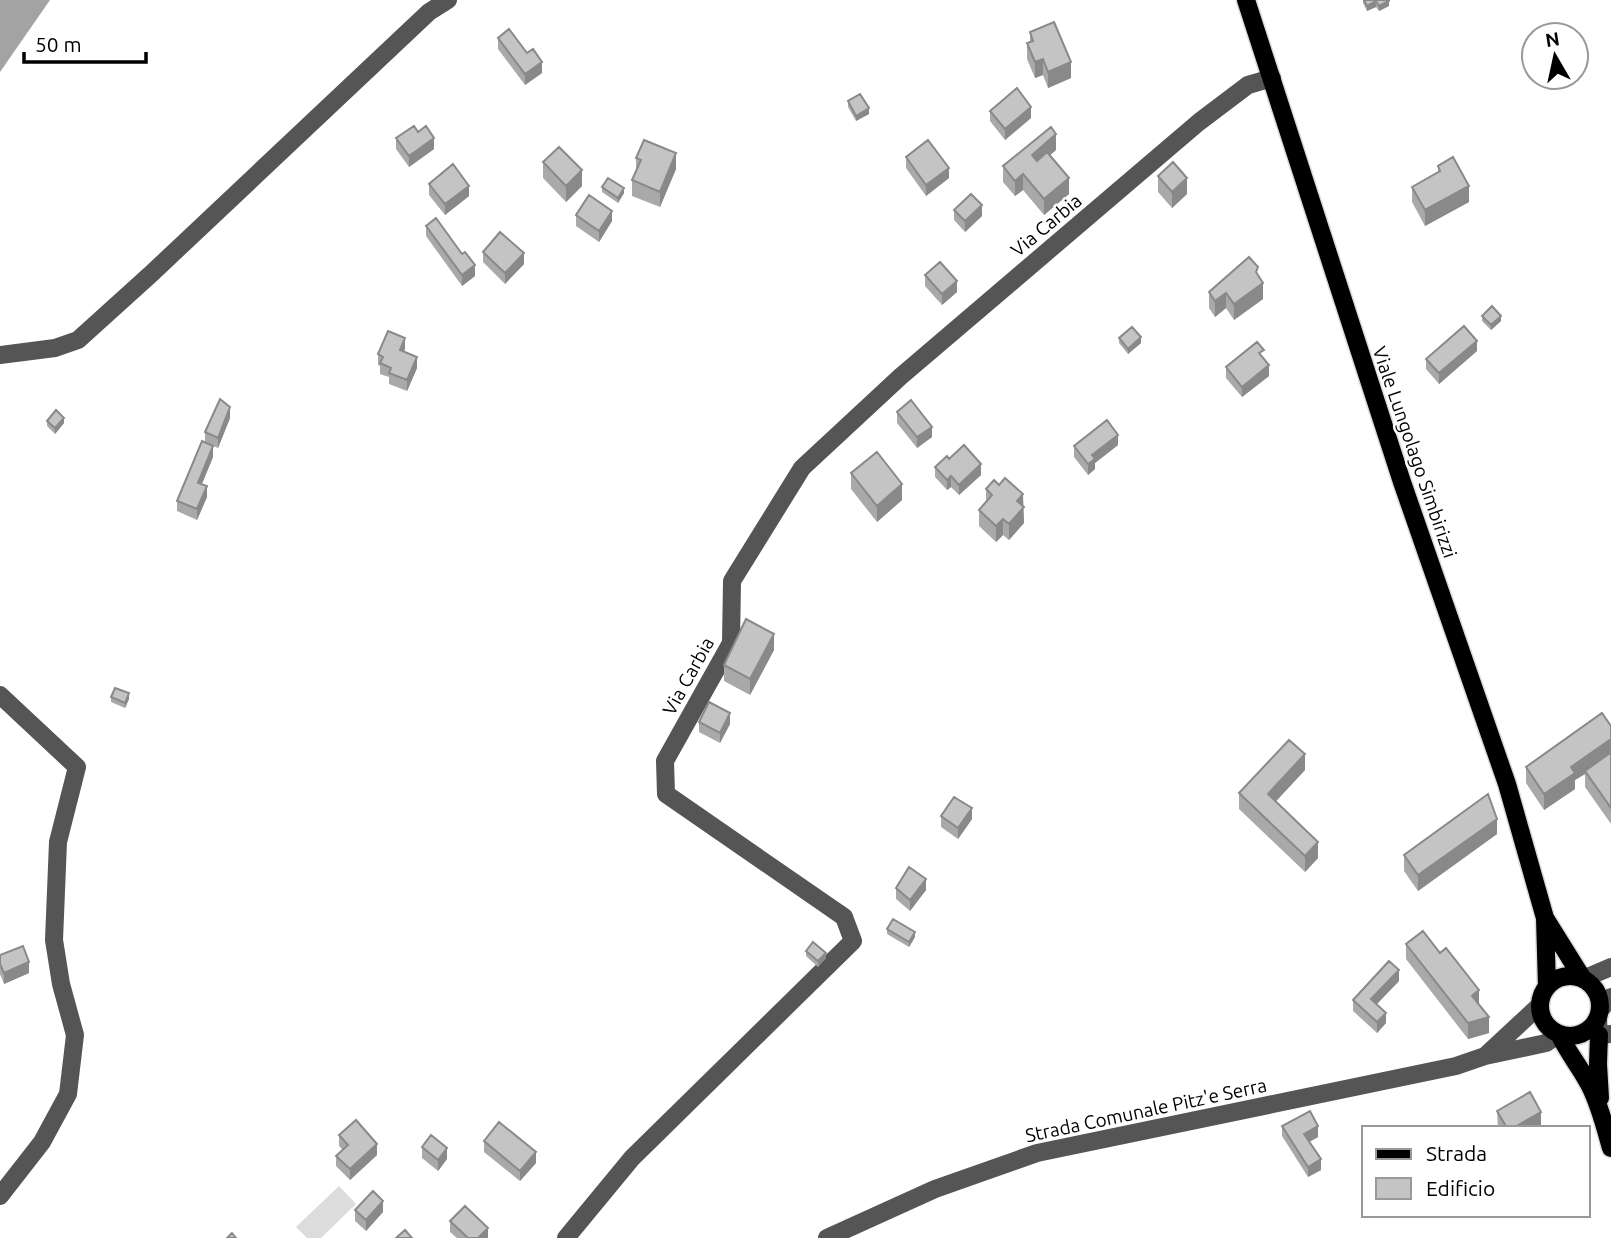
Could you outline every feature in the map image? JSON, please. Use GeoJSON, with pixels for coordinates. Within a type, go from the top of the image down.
{"type":"FeatureCollection","features":[{"type":"Feature","properties":{"kind":"main road","name":"Viale Lungolago Simbirizzi"},"geometry":{"type":"LineString","coordinates":[[1246,0],[1402,482],[1507,785],[1545,918],[1547,988]]}},
{"type":"Feature","properties":{"kind":"main road","name":"Viale Lungolago Simbirizzi"},"geometry":{"type":"LineString","coordinates":[[1545,918],[1583,979]]}},
{"type":"Feature","properties":{"kind":"main road"},"geometry":{"type":"LineString","coordinates":[[1602,1116],[1598,1064],[1604,1019],[1597,992],[1583,979],[1564,977],[1547,988],[1540,1005],[1543,1020],[1551,1030],[1570,1038],[1604,1019]]}},
{"type":"Feature","properties":{"kind":"main road"},"geometry":{"type":"LineString","coordinates":[[1559,1034],[1568,1054],[1590,1085],[1611,1148]]}},
{"type":"Feature","properties":{"kind":"street"},"geometry":{"type":"LineString","coordinates":[[0,355],[55,348],[78,340],[151,274],[426,6],[448,0]]}},
{"type":"Feature","properties":{"kind":"street","name":"Via Carbia"},"geometry":{"type":"LineString","coordinates":[[566,1238],[632,1158],[853,941],[844,917],[666,794],[665,761],[731,643],[732,581],[802,468],[880,395],[1199,122],[1248,85],[1272,78]]}},
{"type":"Feature","properties":{"kind":"street"},"geometry":{"type":"LineString","coordinates":[[0,695],[77,767],[58,842],[54,940],[61,984],[75,1035],[68,1094],[42,1142],[0,1196]]}},
{"type":"Feature","properties":{"kind":"street"},"geometry":{"type":"LineString","coordinates":[[1583,979],[1611,967]]}},
{"type":"Feature","properties":{"kind":"street","name":"Strada Comunale Pitz'e Serra"},"geometry":{"type":"LineString","coordinates":[[1485,1056],[1540,1005]]}},
{"type":"Feature","properties":{"kind":"street","name":"Strada Comunale Pitz'e Serra"},"geometry":{"type":"LineString","coordinates":[[827,1238],[935,1189],[1037,1153],[1456,1066],[1485,1056],[1546,1043],[1559,1034]]}},
{"type":"Feature","properties":{"kind":"shaded area"},"geometry":{"type":"Polygon","coordinates":[[[0,0],[50,0],[0,72],[0,0]]]}},
{"type":"Feature","properties":{"kind":"shaded area"},"geometry":{"type":"Polygon","coordinates":[[[339,1186],[356,1204],[321,1238],[307,1238],[296,1227],[339,1186]]]}},
{"type":"Feature","properties":{"kind":"building"},"geometry":{"type":"Polygon","coordinates":[[[1364,0],[1389,1],[1379,6],[1376,1],[1367,6],[1364,0]]]}},
{"type":"Feature","properties":{"kind":"building"},"geometry":{"type":"Polygon","coordinates":[[[1054,22],[1071,62],[1048,72],[1043,59],[1035,62],[1027,43],[1033,41],[1030,32],[1054,22]]]}},
{"type":"Feature","properties":{"kind":"building"},"geometry":{"type":"Polygon","coordinates":[[[509,29],[527,53],[533,49],[542,62],[525,74],[498,38],[509,29]]]}},
{"type":"Feature","properties":{"kind":"building"},"geometry":{"type":"Polygon","coordinates":[[[1017,88],[1031,107],[1005,129],[990,111],[1017,88]]]}},
{"type":"Feature","properties":{"kind":"building"},"geometry":{"type":"Polygon","coordinates":[[[860,94],[869,108],[856,116],[848,101],[860,94]]]}},
{"type":"Feature","properties":{"kind":"building"},"geometry":{"type":"Polygon","coordinates":[[[414,126],[418,132],[426,126],[434,138],[409,156],[396,138],[414,126]]]}},
{"type":"Feature","properties":{"kind":"building"},"geometry":{"type":"Polygon","coordinates":[[[1051,127],[1056,134],[1032,155],[1037,161],[1047,152],[1069,178],[1044,199],[1023,174],[1015,181],[1003,166],[1051,127]]]}},
{"type":"Feature","properties":{"kind":"building"},"geometry":{"type":"Polygon","coordinates":[[[644,140],[676,153],[660,192],[632,180],[641,160],[636,158],[644,140]]]}},
{"type":"Feature","properties":{"kind":"building"},"geometry":{"type":"Polygon","coordinates":[[[928,140],[949,168],[926,185],[906,157],[928,140]]]}},
{"type":"Feature","properties":{"kind":"building"},"geometry":{"type":"Polygon","coordinates":[[[559,147],[582,170],[566,186],[543,162],[559,147]]]}},
{"type":"Feature","properties":{"kind":"building"},"geometry":{"type":"Polygon","coordinates":[[[1453,157],[1469,186],[1425,210],[1412,187],[1440,171],[1438,166],[1453,157]]]}},
{"type":"Feature","properties":{"kind":"building"},"geometry":{"type":"Polygon","coordinates":[[[1173,162],[1187,178],[1172,192],[1158,176],[1173,162]]]}},
{"type":"Feature","properties":{"kind":"building"},"geometry":{"type":"Polygon","coordinates":[[[453,164],[469,186],[445,204],[429,184],[453,164]]]}},
{"type":"Feature","properties":{"kind":"building"},"geometry":{"type":"Polygon","coordinates":[[[608,178],[624,188],[618,198],[602,187],[608,178]]]}},
{"type":"Feature","properties":{"kind":"building"},"geometry":{"type":"Polygon","coordinates":[[[971,194],[982,205],[965,221],[954,210],[971,194]]]}},
{"type":"Feature","properties":{"kind":"building"},"geometry":{"type":"Polygon","coordinates":[[[589,195],[612,211],[599,231],[576,215],[589,195]]]}},
{"type":"Feature","properties":{"kind":"building"},"geometry":{"type":"Polygon","coordinates":[[[436,218],[462,254],[465,252],[475,265],[462,275],[426,226],[436,218]]]}},
{"type":"Feature","properties":{"kind":"building"},"geometry":{"type":"Polygon","coordinates":[[[500,232],[524,253],[505,273],[483,252],[500,232]]]}},
{"type":"Feature","properties":{"kind":"building"},"geometry":{"type":"Polygon","coordinates":[[[1249,257],[1258,267],[1256,272],[1263,283],[1234,304],[1226,293],[1215,301],[1209,292],[1249,257]]]}},
{"type":"Feature","properties":{"kind":"building"},"geometry":{"type":"Polygon","coordinates":[[[940,262],[957,281],[942,294],[925,275],[940,262]]]}},
{"type":"Feature","properties":{"kind":"building"},"geometry":{"type":"Polygon","coordinates":[[[1492,306],[1501,316],[1491,325],[1482,316],[1492,306]]]}},
{"type":"Feature","properties":{"kind":"building"},"geometry":{"type":"Polygon","coordinates":[[[1464,326],[1477,341],[1439,373],[1426,359],[1464,326]]]}},
{"type":"Feature","properties":{"kind":"building"},"geometry":{"type":"Polygon","coordinates":[[[1132,327],[1141,337],[1128,349],[1119,338],[1132,327]]]}},
{"type":"Feature","properties":{"kind":"building"},"geometry":{"type":"Polygon","coordinates":[[[388,331],[405,338],[400,350],[417,357],[407,380],[389,373],[391,368],[380,363],[383,357],[378,354],[388,331]]]}},
{"type":"Feature","properties":{"kind":"building"},"geometry":{"type":"Polygon","coordinates":[[[1257,342],[1264,350],[1259,353],[1269,365],[1242,387],[1226,367],[1257,342]]]}},
{"type":"Feature","properties":{"kind":"building"},"geometry":{"type":"Polygon","coordinates":[[[220,399],[230,407],[218,438],[205,432],[220,399]]]}},
{"type":"Feature","properties":{"kind":"building"},"geometry":{"type":"Polygon","coordinates":[[[911,400],[932,427],[917,437],[897,412],[911,400]]]}},
{"type":"Feature","properties":{"kind":"building"},"geometry":{"type":"Polygon","coordinates":[[[56,410],[64,418],[55,428],[47,421],[56,410]]]}},
{"type":"Feature","properties":{"kind":"building"},"geometry":{"type":"Polygon","coordinates":[[[1107,420],[1118,435],[1092,455],[1095,459],[1088,464],[1074,446],[1107,420]]]}},
{"type":"Feature","properties":{"kind":"building"},"geometry":{"type":"Polygon","coordinates":[[[202,441],[213,446],[198,483],[207,486],[197,509],[177,501],[202,441]]]}},
{"type":"Feature","properties":{"kind":"building"},"geometry":{"type":"Polygon","coordinates":[[[964,445],[981,464],[959,485],[951,476],[947,480],[935,467],[964,445]]]}},
{"type":"Feature","properties":{"kind":"building"},"geometry":{"type":"Polygon","coordinates":[[[877,452],[902,484],[877,506],[851,473],[877,452]]]}},
{"type":"Feature","properties":{"kind":"building"},"geometry":{"type":"Polygon","coordinates":[[[1005,478],[1023,494],[1017,501],[1024,507],[1009,524],[1003,519],[996,526],[979,510],[992,495],[986,489],[994,480],[999,485],[1005,478]]]}},
{"type":"Feature","properties":{"kind":"building"},"geometry":{"type":"Polygon","coordinates":[[[746,619],[774,634],[750,679],[724,665],[746,619]]]}},
{"type":"Feature","properties":{"kind":"building"},"geometry":{"type":"Polygon","coordinates":[[[115,688],[129,693],[125,703],[111,697],[115,688]]]}},
{"type":"Feature","properties":{"kind":"building"},"geometry":{"type":"Polygon","coordinates":[[[709,702],[730,713],[720,733],[699,722],[709,702]]]}},
{"type":"Feature","properties":{"kind":"building"},"geometry":{"type":"Polygon","coordinates":[[[1602,713],[1611,726],[1611,739],[1571,767],[1575,773],[1544,794],[1526,767],[1602,713]]]}},
{"type":"Feature","properties":{"kind":"building"},"geometry":{"type":"Polygon","coordinates":[[[1289,740],[1305,754],[1268,794],[1318,842],[1305,856],[1239,793],[1289,740]]]}},
{"type":"Feature","properties":{"kind":"building"},"geometry":{"type":"Polygon","coordinates":[[[1611,754],[1611,808],[1585,771],[1611,754]]]}},
{"type":"Feature","properties":{"kind":"building"},"geometry":{"type":"Polygon","coordinates":[[[1488,794],[1497,819],[1418,875],[1404,855],[1488,794]]]}},
{"type":"Feature","properties":{"kind":"building"},"geometry":{"type":"Polygon","coordinates":[[[954,797],[972,808],[958,828],[941,816],[954,797]]]}},
{"type":"Feature","properties":{"kind":"building"},"geometry":{"type":"Polygon","coordinates":[[[909,867],[926,879],[910,900],[896,888],[909,867]]]}},
{"type":"Feature","properties":{"kind":"building"},"geometry":{"type":"Polygon","coordinates":[[[893,919],[915,932],[909,942],[887,929],[893,919]]]}},
{"type":"Feature","properties":{"kind":"building"},"geometry":{"type":"Polygon","coordinates":[[[1423,931],[1440,953],[1446,948],[1479,990],[1472,996],[1489,1017],[1468,1023],[1406,944],[1423,931]]]}},
{"type":"Feature","properties":{"kind":"building"},"geometry":{"type":"Polygon","coordinates":[[[813,942],[826,953],[818,961],[806,951],[813,942]]]}},
{"type":"Feature","properties":{"kind":"building"},"geometry":{"type":"Polygon","coordinates":[[[23,946],[29,962],[4,973],[0,955],[23,946]]]}},
{"type":"Feature","properties":{"kind":"building"},"geometry":{"type":"Polygon","coordinates":[[[1389,961],[1399,970],[1371,999],[1386,1013],[1377,1022],[1353,1000],[1389,961]]]}},
{"type":"Feature","properties":{"kind":"building"},"geometry":{"type":"Polygon","coordinates":[[[1530,1092],[1541,1112],[1516,1126],[1506,1126],[1497,1111],[1530,1092]]]}},
{"type":"Feature","properties":{"kind":"building"},"geometry":{"type":"Polygon","coordinates":[[[1310,1111],[1318,1126],[1304,1134],[1321,1159],[1308,1167],[1282,1126],[1310,1111]]]}},
{"type":"Feature","properties":{"kind":"building"},"geometry":{"type":"Polygon","coordinates":[[[356,1120],[377,1144],[350,1169],[336,1156],[348,1145],[339,1135],[356,1120]]]}},
{"type":"Feature","properties":{"kind":"building"},"geometry":{"type":"Polygon","coordinates":[[[499,1122],[536,1152],[520,1171],[484,1141],[499,1122]]]}},
{"type":"Feature","properties":{"kind":"building"},"geometry":{"type":"Polygon","coordinates":[[[431,1135],[447,1148],[438,1160],[422,1147],[431,1135]]]}},
{"type":"Feature","properties":{"kind":"building"},"geometry":{"type":"Polygon","coordinates":[[[373,1191],[383,1201],[366,1220],[355,1210],[373,1191]]]}},
{"type":"Feature","properties":{"kind":"building"},"geometry":{"type":"Polygon","coordinates":[[[465,1206],[488,1228],[478,1238],[468,1238],[450,1221],[465,1206]]]}},
{"type":"Feature","properties":{"kind":"building"},"geometry":{"type":"Polygon","coordinates":[[[405,1230],[412,1238],[396,1238],[405,1230]]]}}]}
